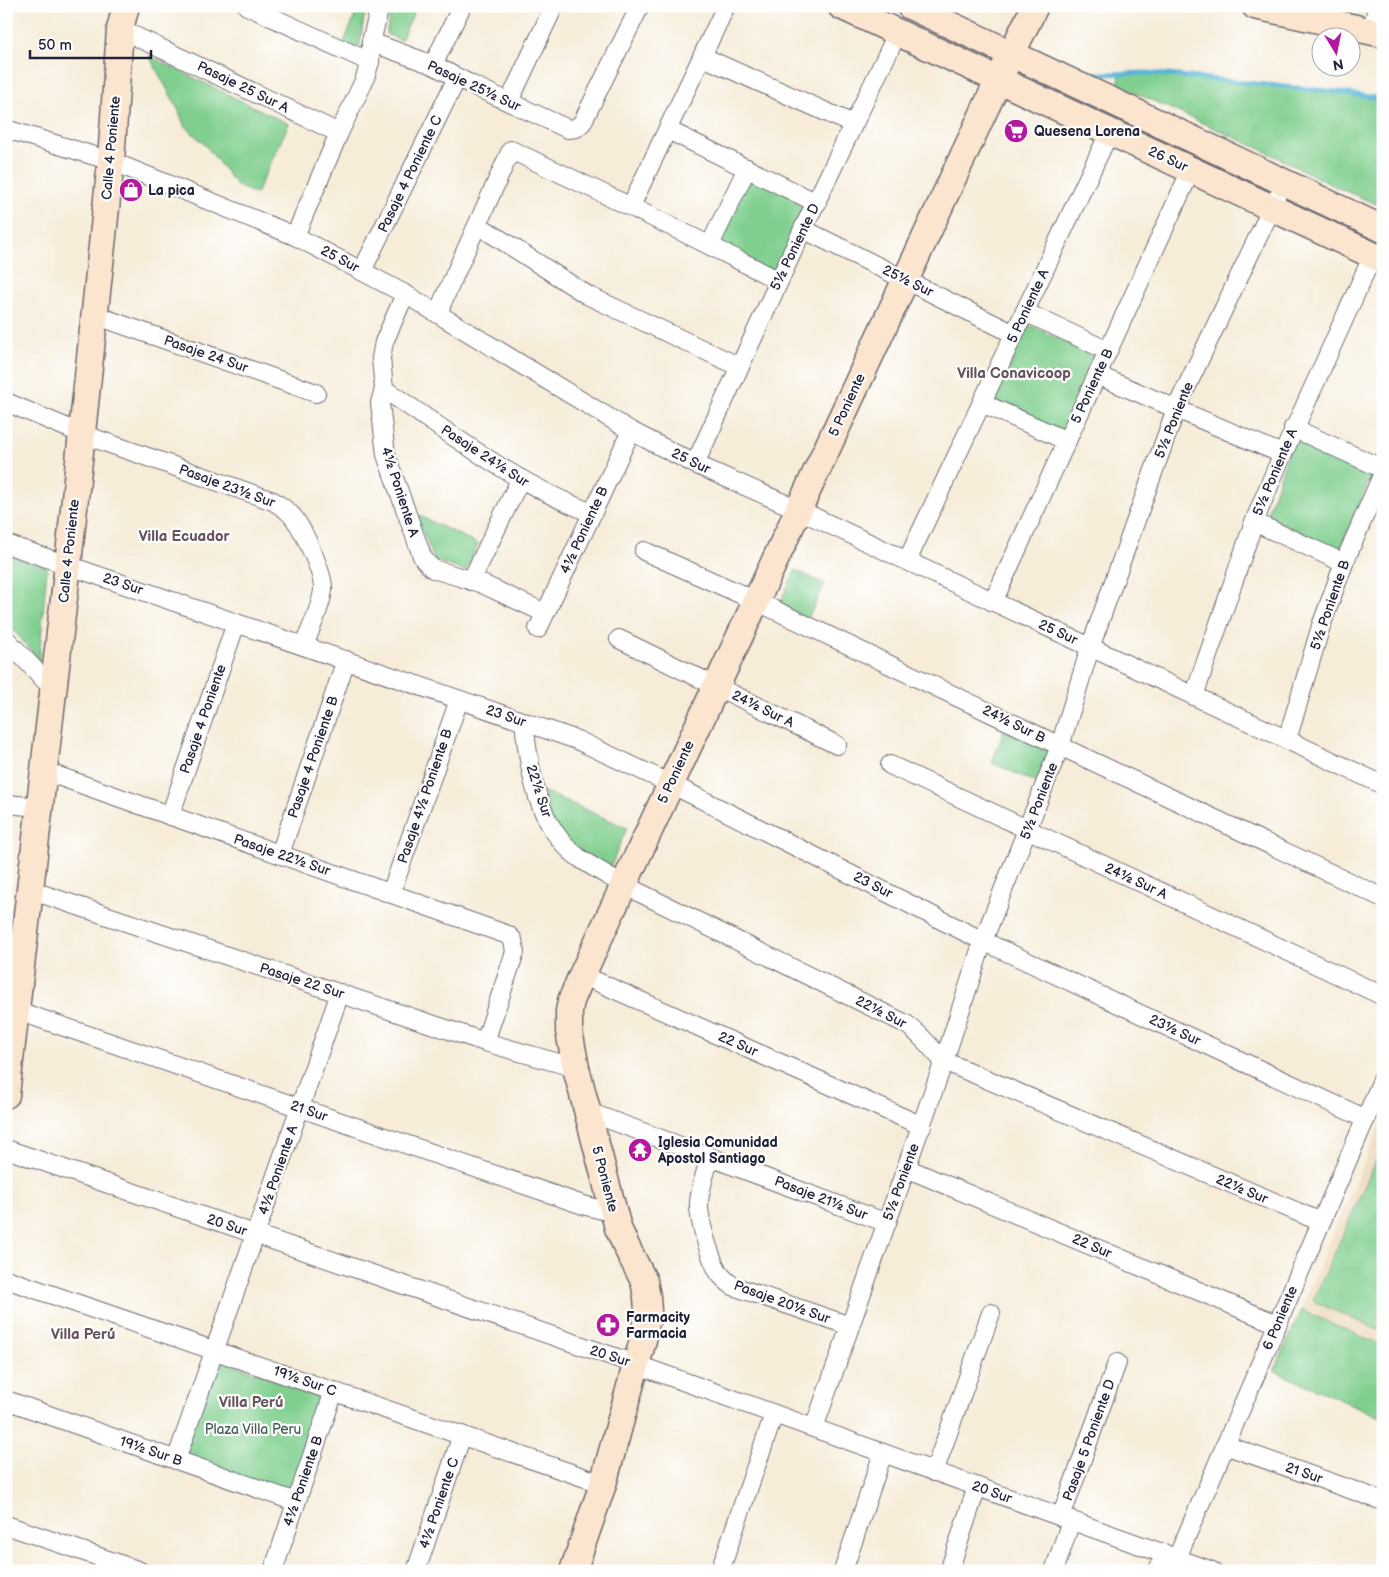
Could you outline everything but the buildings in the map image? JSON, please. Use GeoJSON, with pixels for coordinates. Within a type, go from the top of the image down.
{"type":"FeatureCollection","features":[{"type":"Feature","properties":{"kind":"street"},"geometry":{"type":"LineString","coordinates":[[247,6],[370,62]]}},
{"type":"Feature","properties":{"kind":"street"},"geometry":{"type":"LineString","coordinates":[[295,236],[339,133],[364,81],[370,62],[371,42],[380,6]]}},
{"type":"Feature","properties":{"kind":"street"},"geometry":{"type":"LineString","coordinates":[[433,66],[462,6]]}},
{"type":"Feature","properties":{"kind":"street"},"geometry":{"type":"LineString","coordinates":[[508,102],[554,6]]}},
{"type":"Feature","properties":{"kind":"street","name":"Pasaje 25½ Sur"},"geometry":{"type":"LineString","coordinates":[[371,42],[433,66],[568,129],[576,128],[582,123],[640,6]]}},
{"type":"Feature","properties":{"kind":"street"},"geometry":{"type":"LineString","coordinates":[[631,206],[726,6]]}},
{"type":"Feature","properties":{"kind":"street","name":"26 Sur"},"geometry":{"type":"LineString","coordinates":[[841,6],[1378,257]]}},
{"type":"Feature","properties":{"kind":"street","name":"26 Sur"},"geometry":{"type":"LineString","coordinates":[[910,6],[1013,52],[1383,229]]}},
{"type":"Feature","properties":{"kind":"street"},"geometry":{"type":"LineString","coordinates":[[1264,7],[1377,33],[1377,6]]}},
{"type":"Feature","properties":{"kind":"street","name":"5 Poniente"},"geometry":{"type":"LineString","coordinates":[[573,1571],[602,1484],[636,1364],[646,1326],[647,1297],[644,1281],[618,1228],[586,1111],[569,1031],[569,1011],[574,992],[905,280],[1031,14]]}},
{"type":"Feature","properties":{"kind":"street","name":"Pasaje 25 Sur A"},"geometry":{"type":"LineString","coordinates":[[123,17],[339,133]]}},
{"type":"Feature","properties":{"kind":"street","name":"Calle 4 Poniente"},"geometry":{"type":"LineString","coordinates":[[6,1095],[11,1006],[30,890],[68,564],[111,161],[123,17]]}},
{"type":"Feature","properties":{"kind":"street","name":"5½ Poniente D"},"geometry":{"type":"LineString","coordinates":[[695,464],[803,229],[898,32]]}},
{"type":"Feature","properties":{"kind":"street"},"geometry":{"type":"LineString","coordinates":[[703,56],[853,124]]}},
{"type":"Feature","properties":{"kind":"street","name":"Pasaje 4 Poniente C"},"geometry":{"type":"LineString","coordinates":[[362,271],[457,78]]}},
{"type":"Feature","properties":{"kind":"street","name":"25 Sur"},"geometry":{"type":"LineString","coordinates":[[6,129],[111,161],[295,236],[405,294],[631,431],[695,464],[799,510],[1287,740],[1382,782]]}},
{"type":"Feature","properties":{"kind":"street"},"geometry":{"type":"LineString","coordinates":[[668,130],[817,202]]}},
{"type":"Feature","properties":{"kind":"street","name":"5 Poniente A"},"geometry":{"type":"LineString","coordinates":[[907,562],[1110,132]]}},
{"type":"Feature","properties":{"kind":"street"},"geometry":{"type":"LineString","coordinates":[[439,314],[442,303],[511,150],[631,206],[779,281]]}},
{"type":"Feature","properties":{"kind":"street"},"geometry":{"type":"LineString","coordinates":[[710,245],[747,168]]}},
{"type":"Feature","properties":{"kind":"street","name":"5 Poniente B"},"geometry":{"type":"LineString","coordinates":[[993,602],[1191,170]]}},
{"type":"Feature","properties":{"kind":"street","name":"5½ Poniente"},"geometry":{"type":"LineString","coordinates":[[814,1428],[922,1126],[983,940],[1060,746],[1090,648],[1176,409],[1285,183]]}},
{"type":"Feature","properties":{"kind":"street"},"geometry":{"type":"LineString","coordinates":[[478,225],[587,295],[740,367]]}},
{"type":"Feature","properties":{"kind":"street","name":"25½ Sur"},"geometry":{"type":"LineString","coordinates":[[803,229],[1014,334]]}},
{"type":"Feature","properties":{"kind":"street","name":"5½ Poniente A"},"geometry":{"type":"LineString","coordinates":[[1194,696],[1254,522],[1282,454],[1293,428],[1378,257]]}},
{"type":"Feature","properties":{"kind":"street","name":"4½ Poniente A"},"geometry":{"type":"LineString","coordinates":[[405,294],[384,342],[381,358],[384,389],[380,403],[386,455],[422,556],[433,570],[471,580],[490,588],[542,621]]}},
{"type":"Feature","properties":{"kind":"street"},"geometry":{"type":"LineString","coordinates":[[1025,312],[1108,351]]}},
{"type":"Feature","properties":{"kind":"street","name":"Pasaje 24 Sur"},"geometry":{"type":"LineString","coordinates":[[95,315],[316,393]]}},
{"type":"Feature","properties":{"kind":"street"},"geometry":{"type":"LineString","coordinates":[[1097,376],[1282,454]]}},
{"type":"Feature","properties":{"kind":"street","name":"Pasaje 24½ Sur"},"geometry":{"type":"LineString","coordinates":[[384,389],[520,480],[553,497],[592,513]]}},
{"type":"Feature","properties":{"kind":"street"},"geometry":{"type":"LineString","coordinates":[[6,402],[82,434]]}},
{"type":"Feature","properties":{"kind":"street"},"geometry":{"type":"LineString","coordinates":[[982,403],[1067,441]]}},
{"type":"Feature","properties":{"kind":"street"},"geometry":{"type":"LineString","coordinates":[[1293,428],[1383,468]]}},
{"type":"Feature","properties":{"kind":"street","name":"4½ Poniente B"},"geometry":{"type":"LineString","coordinates":[[542,621],[631,431]]}},
{"type":"Feature","properties":{"kind":"street","name":"Pasaje 23½ Sur"},"geometry":{"type":"LineString","coordinates":[[82,434],[273,501],[289,512],[299,525],[321,573],[323,583],[321,598],[304,646]]}},
{"type":"Feature","properties":{"kind":"street","name":"5½ Poniente B"},"geometry":{"type":"LineString","coordinates":[[1287,740],[1344,562],[1377,500],[1383,473]]}},
{"type":"Feature","properties":{"kind":"street"},"geometry":{"type":"LineString","coordinates":[[471,580],[520,480]]}},
{"type":"Feature","properties":{"kind":"street"},"geometry":{"type":"LineString","coordinates":[[1254,522],[1344,562]]}},
{"type":"Feature","properties":{"kind":"street","name":"23 Sur"},"geometry":{"type":"LineString","coordinates":[[6,544],[577,740],[671,784],[983,940]]}},
{"type":"Feature","properties":{"kind":"street","name":"24½ Sur B"},"geometry":{"type":"LineString","coordinates":[[644,551],[756,601],[1383,898]]}},
{"type":"Feature","properties":{"kind":"street","name":"Pasaje 4 Poniente"},"geometry":{"type":"LineString","coordinates":[[170,816],[236,623]]}},
{"type":"Feature","properties":{"kind":"street"},"geometry":{"type":"LineString","coordinates":[[6,639],[53,689]]}},
{"type":"Feature","properties":{"kind":"street","name":"24½ Sur A"},"geometry":{"type":"LineString","coordinates":[[619,639],[837,745]]}},
{"type":"Feature","properties":{"kind":"street","name":"Pasaje 4 Poniente B"},"geometry":{"type":"LineString","coordinates":[[280,854],[346,660]]}},
{"type":"Feature","properties":{"kind":"street","name":"Pasaje 4½ Poniente B"},"geometry":{"type":"LineString","coordinates":[[391,893],[459,700]]}},
{"type":"Feature","properties":{"kind":"street","name":"22½ Sur"},"geometry":{"type":"LineString","coordinates":[[524,722],[528,762],[534,785],[551,827],[577,856],[624,885],[906,1024],[918,1033],[944,1061],[1321,1222]]}},
{"type":"Feature","properties":{"kind":"street","name":"24½ Sur A"},"geometry":{"type":"LineString","coordinates":[[890,765],[1383,996]]}},
{"type":"Feature","properties":{"kind":"street","name":"Pasaje 22½ Sur"},"geometry":{"type":"LineString","coordinates":[[44,771],[498,931],[514,940],[514,958],[485,1042]]}},
{"type":"Feature","properties":{"kind":"street"},"geometry":{"type":"LineString","coordinates":[[6,804],[39,807]]}},
{"type":"Feature","properties":{"kind":"street","name":"Pasaje 22 Sur"},"geometry":{"type":"LineString","coordinates":[[30,890],[485,1042],[576,1068]]}},
{"type":"Feature","properties":{"kind":"street","name":"23½ Sur"},"geometry":{"type":"LineString","coordinates":[[983,940],[1366,1119]]}},
{"type":"Feature","properties":{"kind":"street","name":"22 Sur"},"geometry":{"type":"LineString","coordinates":[[582,975],[922,1126]]}},
{"type":"Feature","properties":{"kind":"street","name":"4½ Poniente A"},"geometry":{"type":"LineString","coordinates":[[176,1460],[340,993]]}},
{"type":"Feature","properties":{"kind":"street","name":"21 Sur"},"geometry":{"type":"LineString","coordinates":[[11,1006],[583,1205],[602,1210],[614,1210]]}},
{"type":"Feature","properties":{"kind":"street","name":"6 Poniente"},"geometry":{"type":"LineString","coordinates":[[1158,1571],[1170,1556],[1225,1445],[1383,1078]]}},
{"type":"Feature","properties":{"kind":"street","name":"Pasaje 21½ Sur"},"geometry":{"type":"LineString","coordinates":[[586,1111],[887,1223]]}},
{"type":"Feature","properties":{"kind":"street","name":"20 Sur"},"geometry":{"type":"LineString","coordinates":[[6,1149],[636,1364],[1212,1571]]}},
{"type":"Feature","properties":{"kind":"street","name":"Pasaje 20½ Sur"},"geometry":{"type":"LineString","coordinates":[[710,1157],[700,1192],[699,1209],[702,1229],[716,1268],[725,1281],[733,1286],[850,1326]]}},
{"type":"Feature","properties":{"kind":"street","name":"22 Sur"},"geometry":{"type":"LineString","coordinates":[[906,1168],[1277,1324]]}},
{"type":"Feature","properties":{"kind":"street","name":"19½ Sur C"},"geometry":{"type":"LineString","coordinates":[[6,1279],[602,1484]]}},
{"type":"Feature","properties":{"kind":"street"},"geometry":{"type":"LineString","coordinates":[[934,1472],[991,1313]]}},
{"type":"Feature","properties":{"kind":"street","name":"Pasaje 5 Poniente D"},"geometry":{"type":"LineString","coordinates":[[1054,1571],[1066,1519],[1117,1363]]}},
{"type":"Feature","properties":{"kind":"street","name":"4½ Poniente B"},"geometry":{"type":"LineString","coordinates":[[273,1571],[334,1391]]}},
{"type":"Feature","properties":{"kind":"street","name":"19½ Sur B"},"geometry":{"type":"LineString","coordinates":[[6,1400],[296,1502]]}},
{"type":"Feature","properties":{"kind":"street"},"geometry":{"type":"LineString","coordinates":[[720,1571],[774,1414]]}},
{"type":"Feature","properties":{"kind":"street","name":"4½ Poniente C"},"geometry":{"type":"LineString","coordinates":[[416,1571],[462,1435]]}},
{"type":"Feature","properties":{"kind":"street","name":"21 Sur"},"geometry":{"type":"LineString","coordinates":[[1225,1445],[1383,1501]]}},
{"type":"Feature","properties":{"kind":"street"},"geometry":{"type":"LineString","coordinates":[[843,1571],[883,1453]]}},
{"type":"Feature","properties":{"kind":"street"},"geometry":{"type":"LineString","coordinates":[[949,1571],[977,1487]]}},
{"type":"Feature","properties":{"kind":"street"},"geometry":{"type":"LineString","coordinates":[[6,1524],[140,1571]]}},
{"type":"Feature","properties":{"kind":"shaded area"},"geometry":{"type":"Polygon","coordinates":[[[1383,1118],[1383,1418],[1274,1371],[1383,1118]]]}},
{"type":"Feature","properties":{"kind":"green space"},"geometry":{"type":"Polygon","coordinates":[[[359,6],[366,6],[359,49],[344,42],[359,6]]]}},
{"type":"Feature","properties":{"kind":"green space"},"geometry":{"type":"Polygon","coordinates":[[[392,6],[416,8],[401,40],[386,34],[392,6]]]}},
{"type":"Feature","properties":{"kind":"green space"},"geometry":{"type":"Polygon","coordinates":[[[149,56],[289,124],[256,194],[237,186],[206,146],[184,125],[178,109],[149,56]]]}},
{"type":"Feature","properties":{"kind":"green space"},"geometry":{"type":"Polygon","coordinates":[[[1121,73],[1149,73],[1217,79],[1383,99],[1383,207],[1118,85],[1121,73]]]}},
{"type":"Feature","properties":{"kind":"green space"},"geometry":{"type":"Polygon","coordinates":[[[749,173],[811,204],[779,275],[714,244],[749,173]]]}},
{"type":"Feature","properties":{"kind":"green space"},"geometry":{"type":"Polygon","coordinates":[[[1027,324],[1098,357],[1062,434],[993,400],[1027,324]]]}},
{"type":"Feature","properties":{"kind":"green space"},"geometry":{"type":"Polygon","coordinates":[[[1293,440],[1372,474],[1339,552],[1265,519],[1293,440]]]}},
{"type":"Feature","properties":{"kind":"green space"},"geometry":{"type":"Polygon","coordinates":[[[416,514],[478,544],[466,572],[434,560],[416,514]]]}},
{"type":"Feature","properties":{"kind":"green space"},"geometry":{"type":"Polygon","coordinates":[[[6,555],[47,567],[39,661],[6,621],[6,555]]]}},
{"type":"Feature","properties":{"kind":"green space"},"geometry":{"type":"Polygon","coordinates":[[[795,570],[825,584],[807,620],[778,607],[795,570]]]}},
{"type":"Feature","properties":{"kind":"green space"},"geometry":{"type":"Polygon","coordinates":[[[1005,727],[1051,751],[1037,783],[992,763],[1005,727]]]}},
{"type":"Feature","properties":{"kind":"green space"},"geometry":{"type":"Polygon","coordinates":[[[543,791],[627,828],[610,868],[579,852],[553,828],[543,791]]]}},
{"type":"Feature","properties":{"kind":"green space"},"geometry":{"type":"Polygon","coordinates":[[[1383,1145],[1383,1332],[1313,1301],[1383,1145]]]}},
{"type":"Feature","properties":{"kind":"green space"},"geometry":{"type":"Polygon","coordinates":[[[1301,1310],[1383,1346],[1383,1418],[1274,1371],[1301,1310]]]}},
{"type":"Feature","properties":{"kind":"green space","name":"Plaza Villa Peru"},"geometry":{"type":"Polygon","coordinates":[[[214,1358],[329,1397],[293,1500],[178,1461],[214,1358]]]}},
{"type":"Feature","properties":{"kind":"waterway"},"geometry":{"type":"LineString","coordinates":[[1065,65],[1094,74],[1149,73],[1337,92],[1383,99]]}},
{"type":"Feature","properties":{"kind":"place","name":"Quesena Lorena"},"geometry":{"type":"Point","coordinates":[1016,131]}},
{"type":"Feature","properties":{"kind":"place","name":"La pica"},"geometry":{"type":"Point","coordinates":[131,190]}},
{"type":"Feature","properties":{"kind":"place","name":"Iglesia Comunidad Apostol Santiago"},"geometry":{"type":"Point","coordinates":[640,1150]}},
{"type":"Feature","properties":{"kind":"place","name":"Farmacity Farmacia"},"geometry":{"type":"Point","coordinates":[608,1325]}},
{"type":"Feature","properties":{"kind":"district","name":"Villa Conavicoop"},"geometry":{"type":"Point","coordinates":[1014,373]}},
{"type":"Feature","properties":{"kind":"district","name":"Villa Ecuador"},"geometry":{"type":"Point","coordinates":[184,536]}},
{"type":"Feature","properties":{"kind":"district","name":"Villa Perú"},"geometry":{"type":"Point","coordinates":[83,1334]}},
{"type":"Feature","properties":{"kind":"district","name":"Villa Perú"},"geometry":{"type":"Point","coordinates":[251,1402]}}]}
